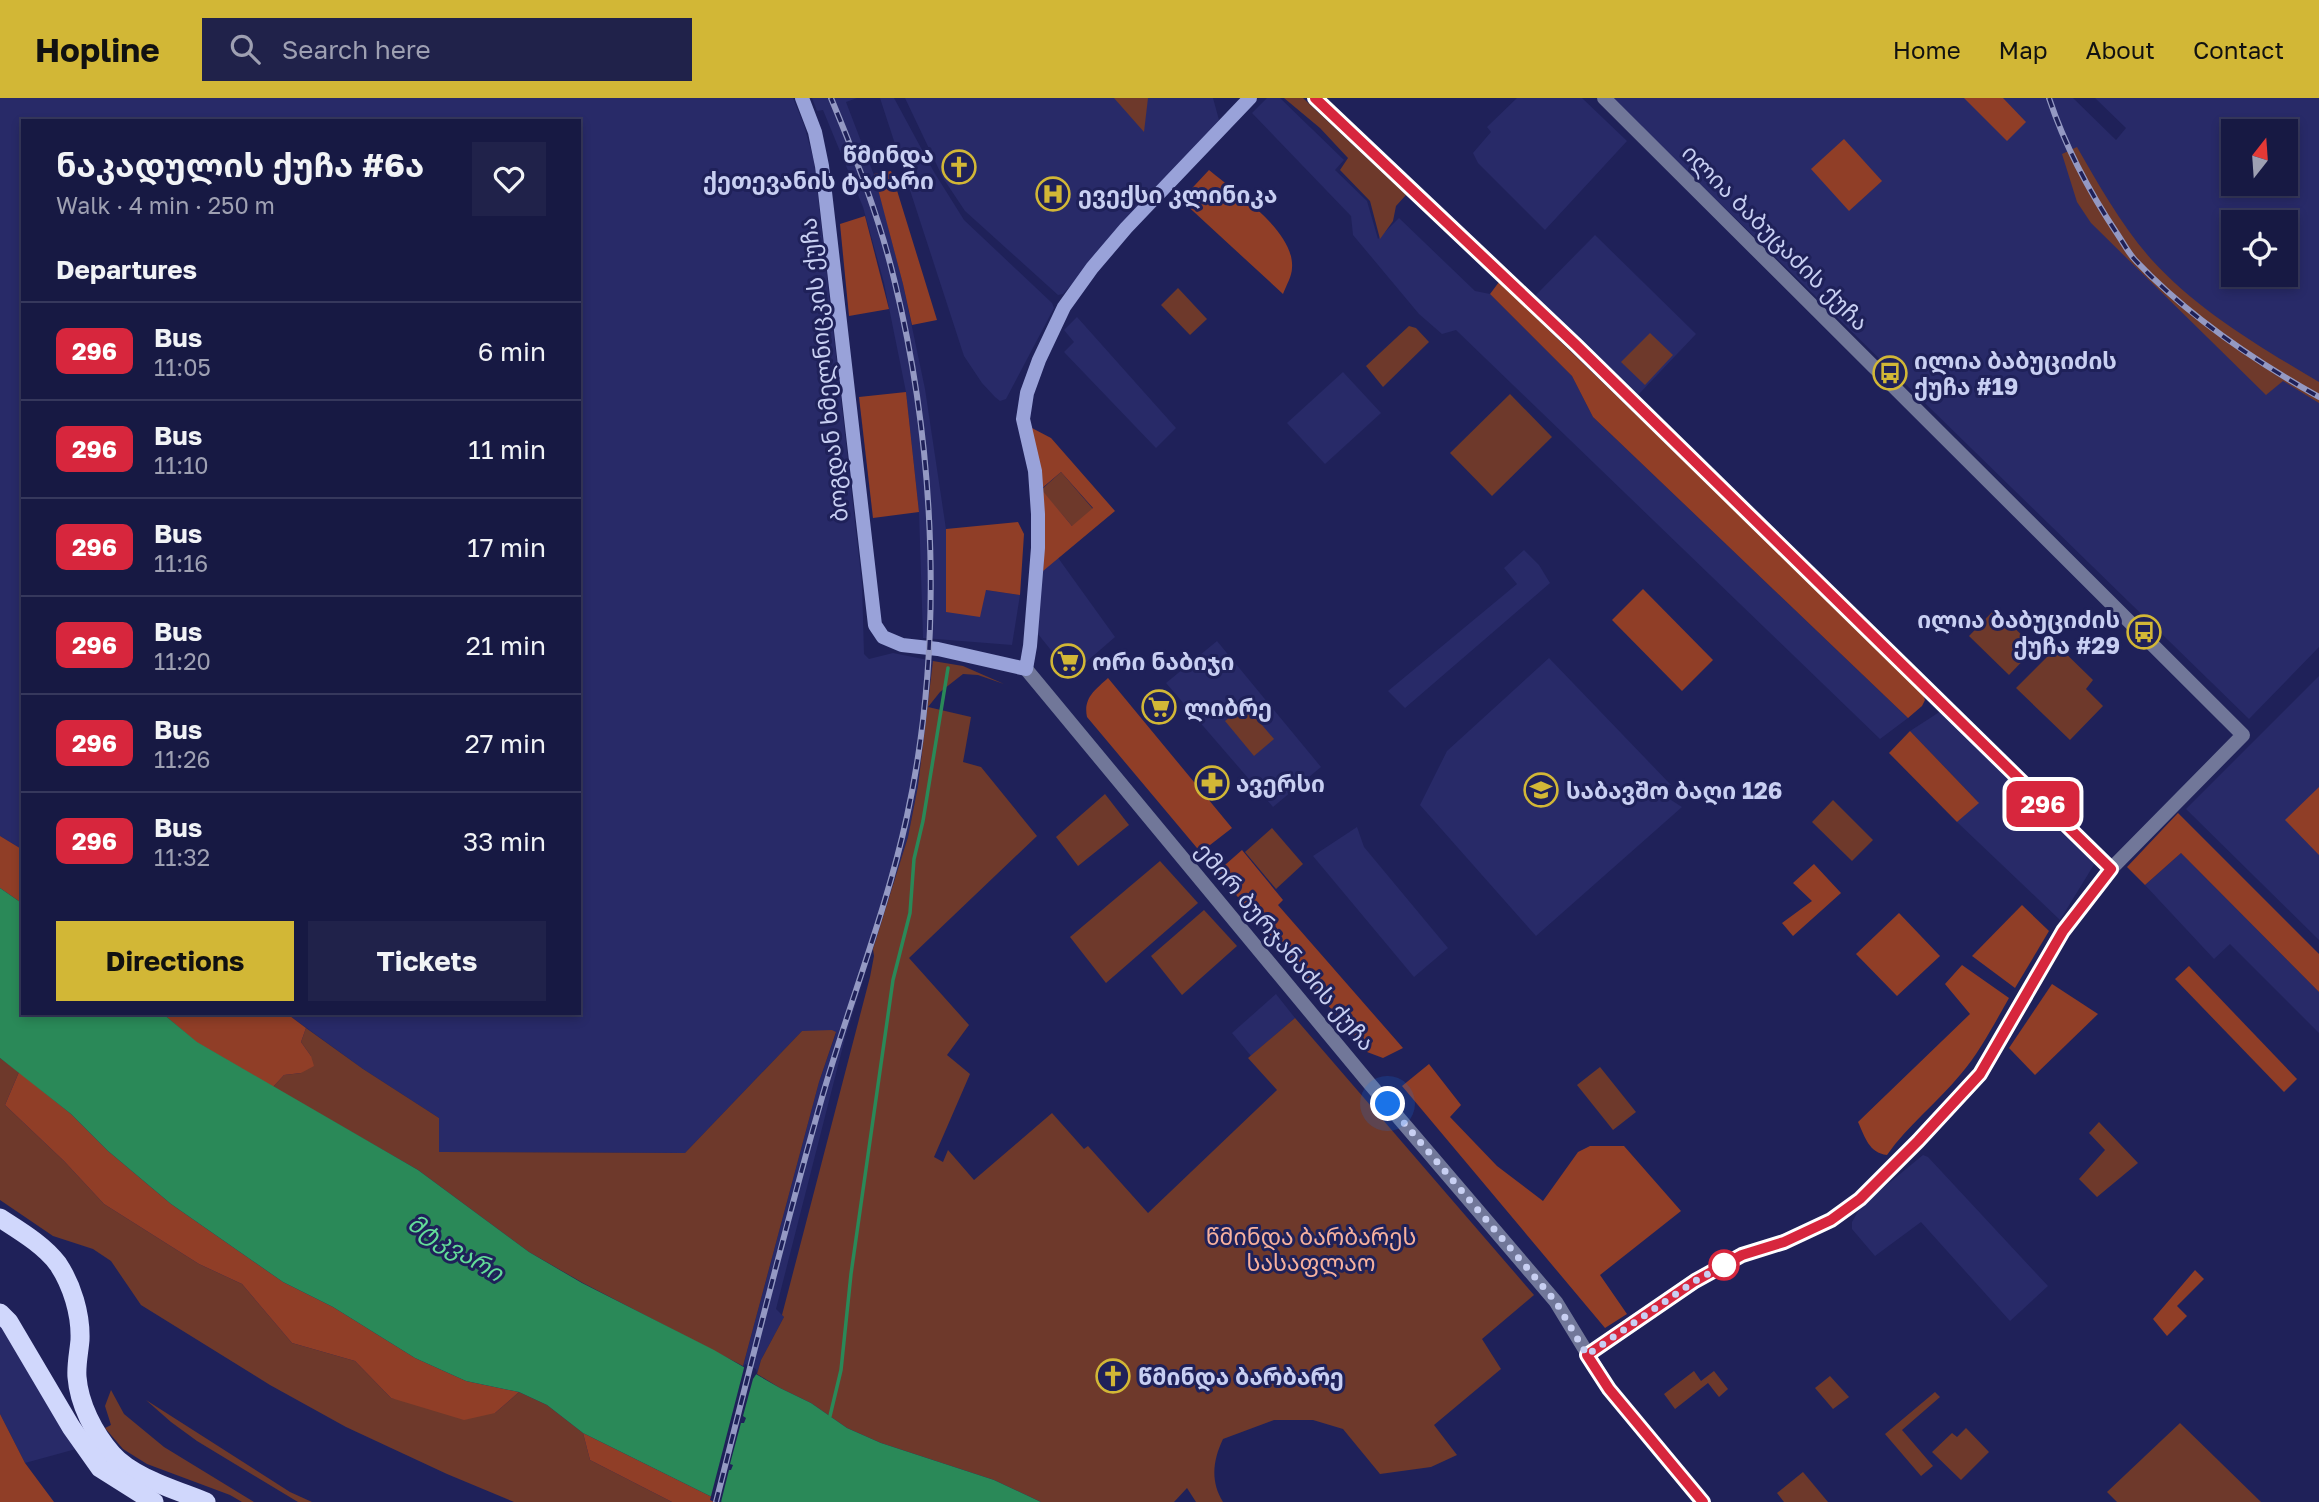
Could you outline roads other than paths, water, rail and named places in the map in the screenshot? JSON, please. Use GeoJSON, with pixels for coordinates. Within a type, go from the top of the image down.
{"type":"FeatureCollection","features":[{"type":"Feature","properties":{"kind":"highway"},"geometry":{"type":"LineString","coordinates":[[0,1217],[54,1259],[68,1281],[75,1301],[80,1336],[77,1377],[83,1405],[93,1426],[113,1455],[146,1478],[206,1502]]}},
{"type":"Feature","properties":{"kind":"highway"},"geometry":{"type":"LineString","coordinates":[[0,1313],[9,1322],[71,1427],[100,1468],[154,1502]]}},
{"type":"Feature","properties":{"kind":"main road","name":"ბოგდან ხმელნიცკის ქუჩა"},"geometry":{"type":"LineString","coordinates":[[802,98],[815,132],[822,166],[875,625],[883,637],[902,645],[938,649],[1026,670]]}},
{"type":"Feature","properties":{"kind":"main road"},"geometry":{"type":"LineString","coordinates":[[1026,670],[1038,548],[1038,514],[1035,471],[1023,419],[1027,393],[1039,360],[1064,307],[1091,268],[1250,98]]}},
{"type":"Feature","properties":{"kind":"street","name":"ილია ბაბუცაძის ქუჩა"},"geometry":{"type":"LineString","coordinates":[[1587,1355],[1695,1281],[1742,1255],[1784,1242],[1831,1220],[1870,1189],[1980,1074],[2063,931],[2092,891],[2243,735],[1604,98]]}},
{"type":"Feature","properties":{"kind":"street","name":"ემირ ბურჯანაძის ქუჩა"},"geometry":{"type":"LineString","coordinates":[[1026,670],[1556,1302],[1609,1389],[1703,1502]]}},
{"type":"Feature","properties":{"kind":"water","name":"მტკვარი"},"geometry":{"type":"Polygon","coordinates":[[[0,888],[21,903],[21,1015],[164,1015],[197,1042],[418,1170],[529,1252],[582,1283],[811,1403],[847,1428],[881,1443],[994,1480],[1041,1502],[722,1502],[583,1433],[547,1405],[519,1392],[466,1381],[415,1358],[333,1307],[283,1282],[171,1204],[108,1151],[71,1114],[0,1058],[0,888]]]}},
{"type":"Feature","properties":{"kind":"waterway"},"geometry":{"type":"LineString","coordinates":[[830,1416],[841,1370],[851,1274],[893,980],[910,913],[914,859],[923,821],[948,668]]}},
{"type":"Feature","properties":{"kind":"railway"},"geometry":{"type":"LineString","coordinates":[[716,1502],[807,1151],[898,852],[919,751],[926,685],[930,617],[927,481],[909,347],[875,212],[831,98]]}},
{"type":"Feature","properties":{"kind":"railway"},"geometry":{"type":"LineString","coordinates":[[2049,98],[2079,169],[2133,258],[2200,319],[2270,368],[2319,397]]}},
{"type":"Feature","properties":{"kind":"place","name":"წმინდა ქეთევანის ტაძარი"},"geometry":{"type":"Point","coordinates":[959,167]}},
{"type":"Feature","properties":{"kind":"place","name":"ევექსი კლინიკა"},"geometry":{"type":"Point","coordinates":[1053,194]}},
{"type":"Feature","properties":{"kind":"place","name":"ილია ბაბუციძის ქუჩა #19"},"geometry":{"type":"Point","coordinates":[1890,373]}},
{"type":"Feature","properties":{"kind":"place","name":"ილია ბაბუციძის ქუჩა #29"},"geometry":{"type":"Point","coordinates":[2144,632]}},
{"type":"Feature","properties":{"kind":"place","name":"ორი ნაბიჯი"},"geometry":{"type":"Point","coordinates":[1068,661]}},
{"type":"Feature","properties":{"kind":"place","name":"ლიბრე"},"geometry":{"type":"Point","coordinates":[1159,707]}},
{"type":"Feature","properties":{"kind":"place","name":"ავერსი"},"geometry":{"type":"Point","coordinates":[1212,783]}},
{"type":"Feature","properties":{"kind":"place","name":"საბავშო ბაღი 126"},"geometry":{"type":"Point","coordinates":[1541,790]}},
{"type":"Feature","properties":{"kind":"place","name":"წმინდა ბარბარე"},"geometry":{"type":"Point","coordinates":[1113,1376]}},
{"type":"Feature","properties":{"kind":"park label","name":"წმინდა ბარბარეს სასაფლაო"},"geometry":{"type":"Point","coordinates":[1311,1249]}}]}
